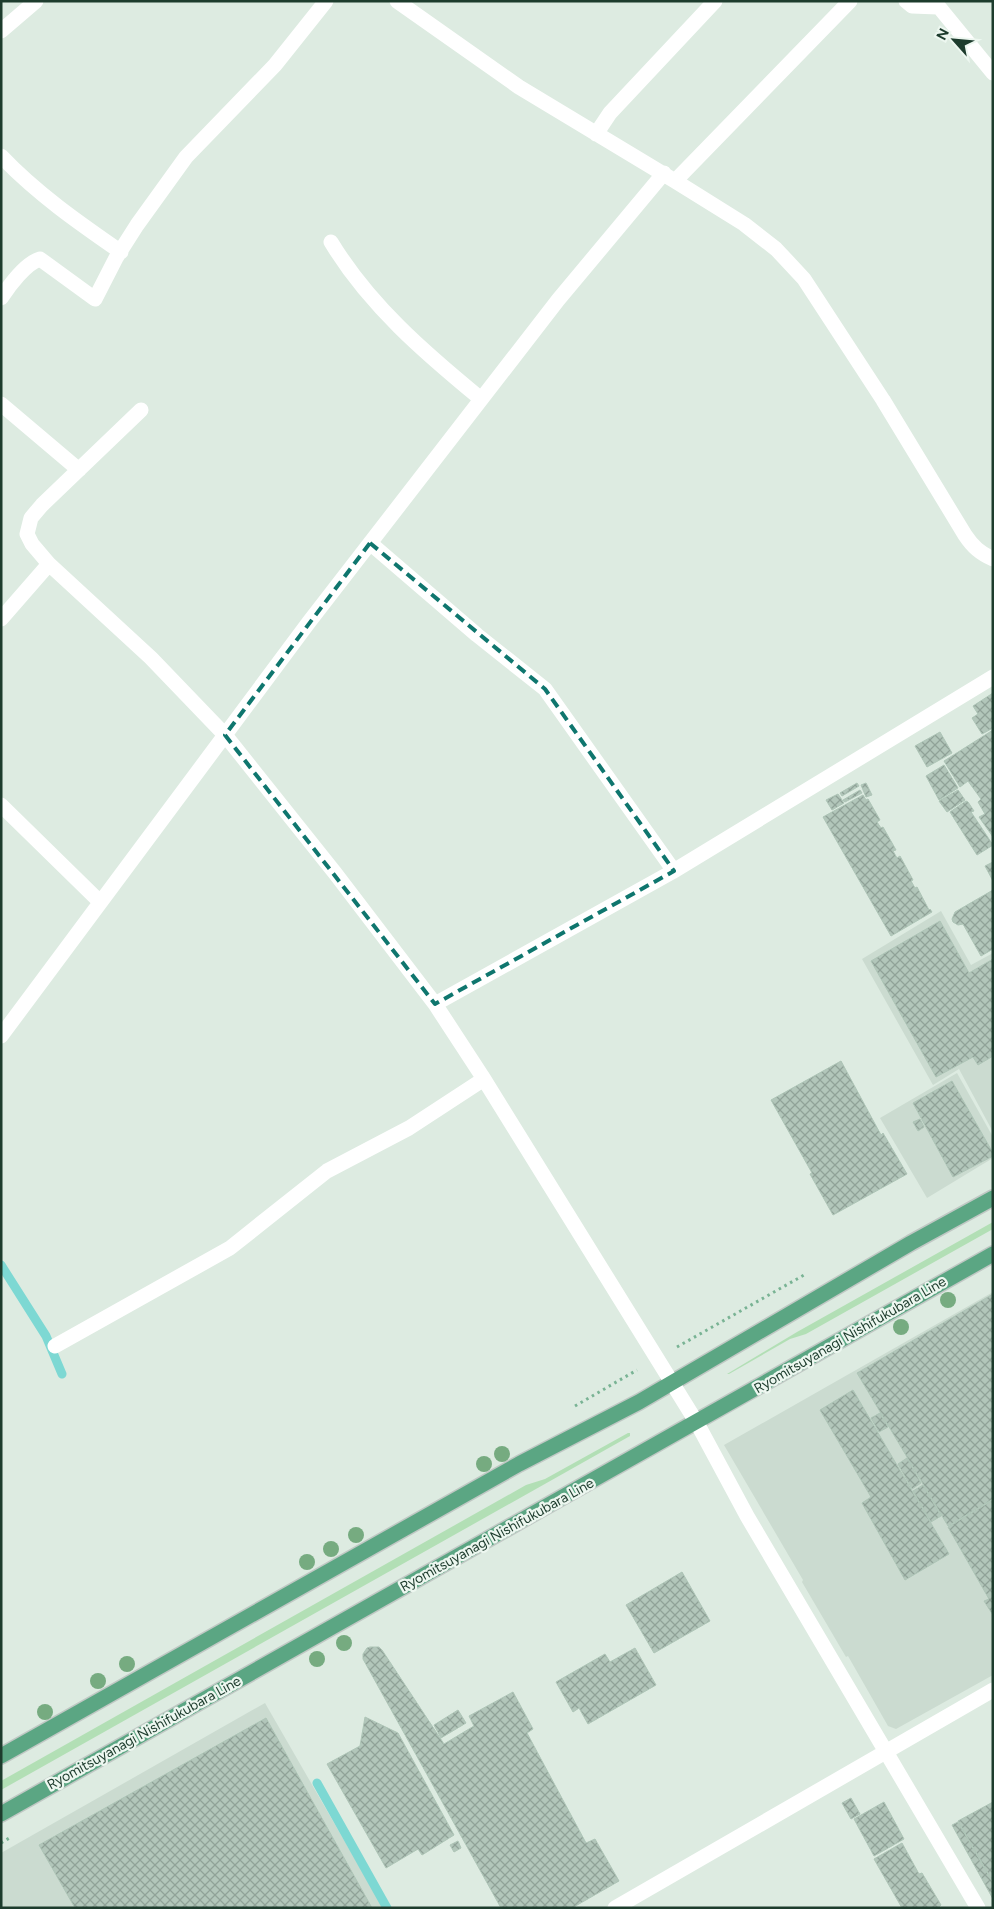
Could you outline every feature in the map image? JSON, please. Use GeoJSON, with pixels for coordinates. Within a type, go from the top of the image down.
{"type":"FeatureCollection","features":[{"type":"Feature","properties":{"kind":"main road"},"geometry":{"type":"LineString","coordinates":[[1,1756],[519,1464],[639,1402],[903,1248],[993,1198]]}},
{"type":"Feature","properties":{"kind":"main road","name":"Ryomitsuyanagi Nishifukubara Line"},"geometry":{"type":"LineString","coordinates":[[1,1814],[993,1254]]}},
{"type":"Feature","properties":{"kind":"street"},"geometry":{"type":"LineString","coordinates":[[1,31],[36,1]]}},
{"type":"Feature","properties":{"kind":"street"},"geometry":{"type":"LineString","coordinates":[[1,298],[11,284],[35,261],[40,259],[94,299],[137,225],[186,157],[275,65],[326,1]]}},
{"type":"Feature","properties":{"kind":"street"},"geometry":{"type":"LineString","coordinates":[[397,1],[519,87],[744,224],[776,249],[804,279],[883,400],[973,547],[993,559]]}},
{"type":"Feature","properties":{"kind":"street"},"geometry":{"type":"LineString","coordinates":[[596,134],[610,112],[715,1]]}},
{"type":"Feature","properties":{"kind":"street"},"geometry":{"type":"LineString","coordinates":[[1,1036],[224,735],[558,300],[669,177],[850,1]]}},
{"type":"Feature","properties":{"kind":"street"},"geometry":{"type":"LineString","coordinates":[[906,1],[912,6],[936,4],[993,73]]}},
{"type":"Feature","properties":{"kind":"street"},"geometry":{"type":"LineString","coordinates":[[1,156],[16,172],[75,221],[120,252]]}},
{"type":"Feature","properties":{"kind":"street"},"geometry":{"type":"LineString","coordinates":[[331,242],[374,300],[400,328],[482,399]]}},
{"type":"Feature","properties":{"kind":"street"},"geometry":{"type":"LineString","coordinates":[[1,404],[79,470]]}},
{"type":"Feature","properties":{"kind":"street"},"geometry":{"type":"LineString","coordinates":[[141,410],[42,505],[31,518],[28,534],[32,544],[49,564],[151,658],[224,735],[336,873],[435,1004],[484,1079],[672,1382],[747,1516],[978,1908]]}},
{"type":"Feature","properties":{"kind":"street"},"geometry":{"type":"LineString","coordinates":[[370,543],[545,689],[674,871]]}},
{"type":"Feature","properties":{"kind":"street"},"geometry":{"type":"LineString","coordinates":[[1,619],[49,564]]}},
{"type":"Feature","properties":{"kind":"street"},"geometry":{"type":"LineString","coordinates":[[435,1004],[674,871],[993,677]]}},
{"type":"Feature","properties":{"kind":"street"},"geometry":{"type":"LineString","coordinates":[[1,805],[100,902]]}},
{"type":"Feature","properties":{"kind":"street"},"geometry":{"type":"LineString","coordinates":[[55,1346],[230,1248],[327,1171],[409,1128],[484,1079]]}},
{"type":"Feature","properties":{"kind":"street"},"geometry":{"type":"LineString","coordinates":[[616,1908],[993,1690]]}},
{"type":"Feature","properties":{"kind":"highlighted area"},"geometry":{"type":"Polygon","coordinates":[[[370,543],[545,689],[674,871],[435,1004],[225,735],[370,543]]]}},
{"type":"Feature","properties":{"kind":"shaded area"},"geometry":{"type":"Polygon","coordinates":[[[941,911],[971,965],[993,953],[993,1132],[959,1069],[933,1085],[862,959],[941,911]]]}},
{"type":"Feature","properties":{"kind":"shaded area"},"geometry":{"type":"Polygon","coordinates":[[[957,1073],[993,1137],[993,1158],[927,1198],[880,1118],[957,1073]]]}},
{"type":"Feature","properties":{"kind":"shaded area"},"geometry":{"type":"Polygon","coordinates":[[[993,1292],[993,1675],[896,1729],[888,1726],[848,1656],[846,1657],[724,1445],[993,1292]]]}},
{"type":"Feature","properties":{"kind":"shaded area"},"geometry":{"type":"Polygon","coordinates":[[[265,1703],[383,1908],[1,1908],[1,1853],[265,1703]]]}},
{"type":"Feature","properties":{"kind":"green space"},"geometry":{"type":"Polygon","coordinates":[[[993,1222],[993,1229],[806,1334],[790,1339],[727,1374],[797,1332],[993,1222]]]}},
{"type":"Feature","properties":{"kind":"green space"},"geometry":{"type":"Polygon","coordinates":[[[630,1433],[630,1436],[1,1790],[1,1781],[526,1485],[545,1479],[630,1433]]]}},
{"type":"Feature","properties":{"kind":"building"},"geometry":{"type":"Polygon","coordinates":[[[993,693],[993,728],[982,734],[972,718],[978,714],[973,706],[993,693]]]}},
{"type":"Feature","properties":{"kind":"building"},"geometry":{"type":"Polygon","coordinates":[[[993,730],[993,837],[979,817],[985,814],[978,802],[981,799],[968,781],[960,787],[944,761],[993,730]]]}},
{"type":"Feature","properties":{"kind":"building"},"geometry":{"type":"Polygon","coordinates":[[[940,732],[952,753],[927,767],[915,746],[940,732]]]}},
{"type":"Feature","properties":{"kind":"building"},"geometry":{"type":"Polygon","coordinates":[[[944,765],[958,788],[939,800],[926,776],[944,765]]]}},
{"type":"Feature","properties":{"kind":"building"},"geometry":{"type":"Polygon","coordinates":[[[857,783],[859,786],[842,796],[840,793],[857,783]]]}},
{"type":"Feature","properties":{"kind":"building"},"geometry":{"type":"Polygon","coordinates":[[[866,783],[872,795],[866,797],[861,785],[866,783]]]}},
{"type":"Feature","properties":{"kind":"building"},"geometry":{"type":"Polygon","coordinates":[[[860,790],[862,793],[845,802],[843,800],[860,790]]]}},
{"type":"Feature","properties":{"kind":"building"},"geometry":{"type":"Polygon","coordinates":[[[958,790],[965,800],[947,812],[939,801],[958,790]]]}},
{"type":"Feature","properties":{"kind":"building"},"geometry":{"type":"Polygon","coordinates":[[[838,794],[844,803],[832,810],[826,800],[838,794]]]}},
{"type":"Feature","properties":{"kind":"building"},"geometry":{"type":"Polygon","coordinates":[[[863,795],[866,800],[868,799],[880,820],[877,822],[881,828],[883,827],[896,850],[893,851],[897,858],[900,856],[913,880],[911,881],[915,888],[917,887],[929,910],[932,912],[891,936],[823,817],[863,795]]]}},
{"type":"Feature","properties":{"kind":"building"},"geometry":{"type":"Polygon","coordinates":[[[966,801],[974,811],[971,812],[993,845],[977,855],[950,812],[966,801]]]}},
{"type":"Feature","properties":{"kind":"building"},"geometry":{"type":"Polygon","coordinates":[[[993,862],[993,881],[985,866],[993,862]]]}},
{"type":"Feature","properties":{"kind":"building"},"geometry":{"type":"Polygon","coordinates":[[[993,890],[993,949],[981,956],[963,924],[958,925],[952,919],[955,912],[993,890]]]}},
{"type":"Feature","properties":{"kind":"building"},"geometry":{"type":"Polygon","coordinates":[[[940,921],[969,973],[993,959],[993,1056],[978,1065],[973,1057],[936,1077],[871,961],[940,921]]]}},
{"type":"Feature","properties":{"kind":"building"},"geometry":{"type":"Polygon","coordinates":[[[841,1061],[881,1135],[883,1133],[907,1174],[833,1215],[771,1100],[841,1061]]]}},
{"type":"Feature","properties":{"kind":"building"},"geometry":{"type":"Polygon","coordinates":[[[952,1081],[993,1153],[993,1156],[953,1177],[913,1103],[952,1081]]]}},
{"type":"Feature","properties":{"kind":"building"},"geometry":{"type":"Polygon","coordinates":[[[920,1119],[924,1127],[918,1131],[913,1122],[920,1119]]]}},
{"type":"Feature","properties":{"kind":"building"},"geometry":{"type":"Polygon","coordinates":[[[993,1294],[993,1499],[948,1526],[857,1373],[993,1294]]]}},
{"type":"Feature","properties":{"kind":"building"},"geometry":{"type":"Polygon","coordinates":[[[853,1390],[949,1554],[905,1580],[862,1503],[871,1497],[820,1410],[853,1390]]]}},
{"type":"Feature","properties":{"kind":"building"},"geometry":{"type":"Polygon","coordinates":[[[880,1413],[888,1427],[879,1432],[871,1418],[880,1413]]]}},
{"type":"Feature","properties":{"kind":"building"},"geometry":{"type":"Polygon","coordinates":[[[907,1458],[921,1483],[912,1489],[898,1464],[907,1458]]]}},
{"type":"Feature","properties":{"kind":"building"},"geometry":{"type":"Polygon","coordinates":[[[923,1485],[941,1516],[931,1522],[913,1491],[923,1485]]]}},
{"type":"Feature","properties":{"kind":"building"},"geometry":{"type":"Polygon","coordinates":[[[993,1500],[993,1615],[984,1601],[989,1599],[948,1527],[993,1500]]]}},
{"type":"Feature","properties":{"kind":"building"},"geometry":{"type":"Polygon","coordinates":[[[682,1572],[710,1621],[654,1653],[626,1605],[682,1572]]]}},
{"type":"Feature","properties":{"kind":"building"},"geometry":{"type":"Polygon","coordinates":[[[370,1647],[379,1647],[382,1650],[444,1744],[474,1726],[469,1716],[513,1692],[533,1729],[527,1733],[586,1843],[595,1839],[619,1881],[572,1908],[501,1908],[363,1659],[363,1654],[370,1647]]]}},
{"type":"Feature","properties":{"kind":"building"},"geometry":{"type":"Polygon","coordinates":[[[635,1648],[656,1685],[588,1724],[579,1708],[573,1712],[556,1682],[605,1654],[610,1662],[635,1648]]]}},
{"type":"Feature","properties":{"kind":"building"},"geometry":{"type":"Polygon","coordinates":[[[458,1710],[466,1723],[441,1738],[434,1725],[458,1710]]]}},
{"type":"Feature","properties":{"kind":"building"},"geometry":{"type":"Polygon","coordinates":[[[365,1717],[398,1733],[454,1835],[422,1855],[418,1849],[386,1868],[327,1764],[360,1746],[365,1717]]]}},
{"type":"Feature","properties":{"kind":"building"},"geometry":{"type":"Polygon","coordinates":[[[266,1718],[372,1908],[75,1908],[39,1845],[266,1718]]]}},
{"type":"Feature","properties":{"kind":"building"},"geometry":{"type":"Polygon","coordinates":[[[851,1798],[860,1814],[851,1819],[842,1803],[851,1798]]]}},
{"type":"Feature","properties":{"kind":"building"},"geometry":{"type":"Polygon","coordinates":[[[884,1802],[904,1839],[874,1856],[854,1819],[884,1802]]]}},
{"type":"Feature","properties":{"kind":"building"},"geometry":{"type":"Polygon","coordinates":[[[993,1802],[993,1882],[958,1821],[993,1802]]]}},
{"type":"Feature","properties":{"kind":"building"},"geometry":{"type":"Polygon","coordinates":[[[958,1822],[993,1883],[993,1899],[952,1825],[958,1822]]]}},
{"type":"Feature","properties":{"kind":"building"},"geometry":{"type":"Polygon","coordinates":[[[458,1841],[461,1848],[454,1852],[450,1845],[458,1841]]]}},
{"type":"Feature","properties":{"kind":"building"},"geometry":{"type":"Polygon","coordinates":[[[902,1843],[919,1874],[922,1873],[941,1905],[938,1908],[902,1908],[874,1859],[902,1843]]]}},
{"type":"Feature","properties":{"kind":"waterway"},"geometry":{"type":"LineString","coordinates":[[1,1265],[46,1336],[62,1374]]}},
{"type":"Feature","properties":{"kind":"waterway"},"geometry":{"type":"LineString","coordinates":[[317,1783],[387,1908]]}}]}
